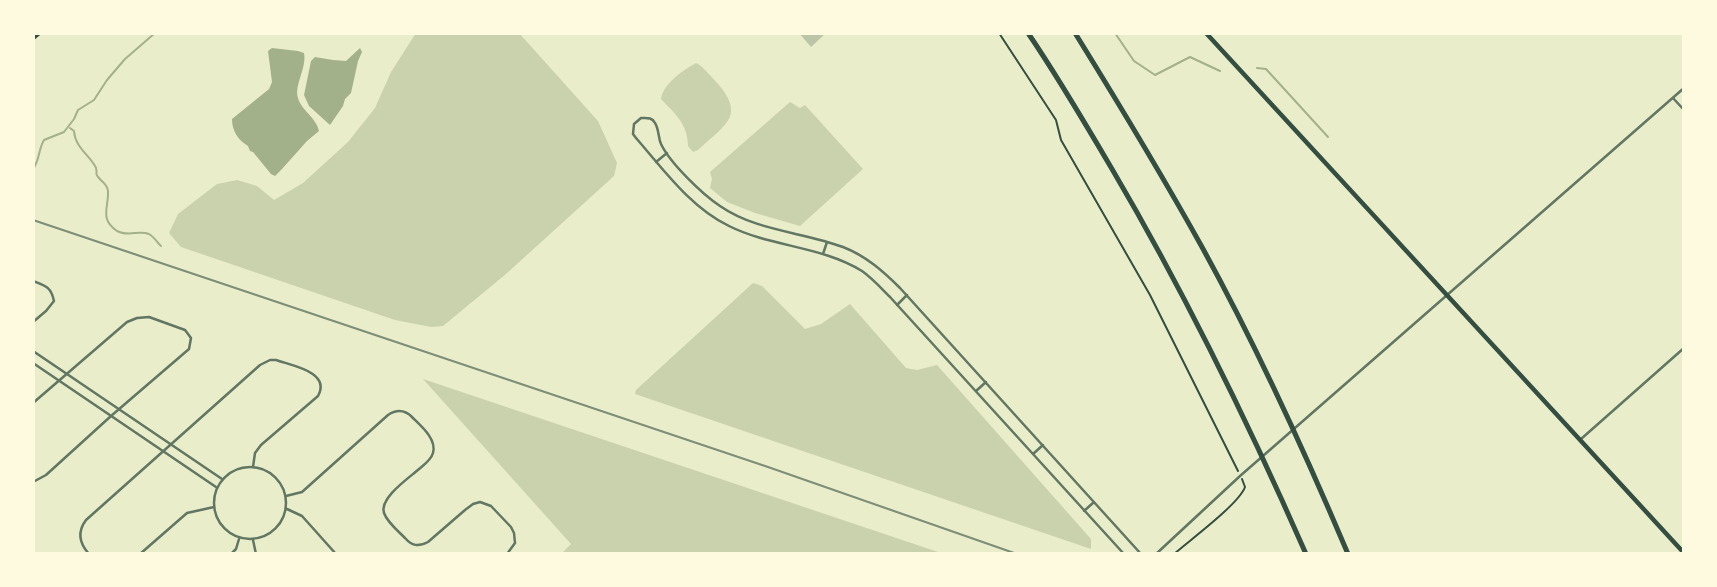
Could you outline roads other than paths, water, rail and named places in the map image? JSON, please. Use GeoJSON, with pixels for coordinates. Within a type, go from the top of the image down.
{"type":"FeatureCollection","features":[{"type":"Feature","properties":{"kind":"highway"},"geometry":{"type":"LineString","coordinates":[[1028,33],[1093,136],[1153,241],[1258,446],[1306,554]]}},
{"type":"Feature","properties":{"kind":"highway"},"geometry":{"type":"LineString","coordinates":[[1075,33],[1202,246],[1289,419],[1348,554]]}},
{"type":"Feature","properties":{"kind":"main road"},"geometry":{"type":"LineString","coordinates":[[33,38],[38,33]]}},
{"type":"Feature","properties":{"kind":"main road"},"geometry":{"type":"LineString","coordinates":[[1206,33],[1684,553]]}},
{"type":"Feature","properties":{"kind":"street"},"geometry":{"type":"LineString","coordinates":[[1156,554],[1240,477],[1684,88]]}},
{"type":"Feature","properties":{"kind":"street"},"geometry":{"type":"LineString","coordinates":[[1673,97],[1684,110]]}},
{"type":"Feature","properties":{"kind":"street"},"geometry":{"type":"LineString","coordinates":[[1124,554],[897,304],[864,273],[840,260],[749,234],[720,222],[695,203],[656,162],[633,134],[634,124],[641,118],[654,121],[659,139],[667,153],[704,193],[729,211],[754,222],[842,247],[866,258],[889,276],[1141,554]]}},
{"type":"Feature","properties":{"kind":"street"},"geometry":{"type":"LineString","coordinates":[[656,162],[667,153]]}},
{"type":"Feature","properties":{"kind":"street"},"geometry":{"type":"LineString","coordinates":[[823,254],[827,242]]}},
{"type":"Feature","properties":{"kind":"street"},"geometry":{"type":"LineString","coordinates":[[33,281],[47,286],[54,301],[33,322]]}},
{"type":"Feature","properties":{"kind":"street"},"geometry":{"type":"LineString","coordinates":[[897,304],[907,295]]}},
{"type":"Feature","properties":{"kind":"street"},"geometry":{"type":"LineString","coordinates":[[33,403],[127,322],[149,317],[186,330],[191,338],[189,349],[46,475],[33,482]]}},
{"type":"Feature","properties":{"kind":"street"},"geometry":{"type":"LineString","coordinates":[[1581,439],[1684,348]]}},
{"type":"Feature","properties":{"kind":"street"},"geometry":{"type":"LineString","coordinates":[[33,351],[222,479]]}},
{"type":"Feature","properties":{"kind":"street"},"geometry":{"type":"LineString","coordinates":[[89,554],[80,542],[82,525],[264,362],[276,360],[314,374],[321,382],[318,396],[261,445],[255,453],[253,467]]}},
{"type":"Feature","properties":{"kind":"street"},"geometry":{"type":"LineString","coordinates":[[33,363],[217,487]]}},
{"type":"Feature","properties":{"kind":"street"},"geometry":{"type":"LineString","coordinates":[[976,391],[986,382]]}},
{"type":"Feature","properties":{"kind":"street"},"geometry":{"type":"LineString","coordinates":[[286,496],[302,492],[388,415],[394,411],[402,411],[410,415],[432,439],[434,451],[429,460],[386,499],[383,508],[386,517],[409,543],[421,545],[473,504],[483,502],[491,506],[513,530],[515,542],[507,554]]}},
{"type":"Feature","properties":{"kind":"street"},"geometry":{"type":"LineString","coordinates":[[1033,453],[1043,445]]}},
{"type":"Feature","properties":{"kind":"street"},"geometry":{"type":"LineString","coordinates":[[253,467],[273,475],[282,485],[286,496],[286,509],[276,530],[253,540],[239,539],[230,534],[216,517],[215,493],[222,479],[233,471],[253,467]]}},
{"type":"Feature","properties":{"kind":"street"},"geometry":{"type":"LineString","coordinates":[[1084,510],[1094,502]]}},
{"type":"Feature","properties":{"kind":"street"},"geometry":{"type":"LineString","coordinates":[[140,554],[187,513],[214,507]]}},
{"type":"Feature","properties":{"kind":"street"},"geometry":{"type":"LineString","coordinates":[[286,509],[302,516],[336,554]]}},
{"type":"Feature","properties":{"kind":"street"},"geometry":{"type":"LineString","coordinates":[[231,554],[239,539]]}},
{"type":"Feature","properties":{"kind":"street"},"geometry":{"type":"LineString","coordinates":[[253,540],[256,554]]}},
{"type":"Feature","properties":{"kind":"waterway"},"geometry":{"type":"LineString","coordinates":[[33,169],[44,140],[64,132],[78,110],[94,100],[125,59],[155,33]]}},
{"type":"Feature","properties":{"kind":"waterway"},"geometry":{"type":"LineString","coordinates":[[1115,33],[1134,61],[1155,75],[1190,57],[1220,71]]}},
{"type":"Feature","properties":{"kind":"waterway"},"geometry":{"type":"LineString","coordinates":[[1257,68],[1266,69],[1328,137]]}},
{"type":"Feature","properties":{"kind":"waterway"},"geometry":{"type":"LineString","coordinates":[[70,128],[107,187],[106,212],[111,226],[121,233],[149,234],[161,246]]}},
{"type":"Feature","properties":{"kind":"railway"},"geometry":{"type":"LineString","coordinates":[[33,220],[768,467],[1017,554]]}}]}
